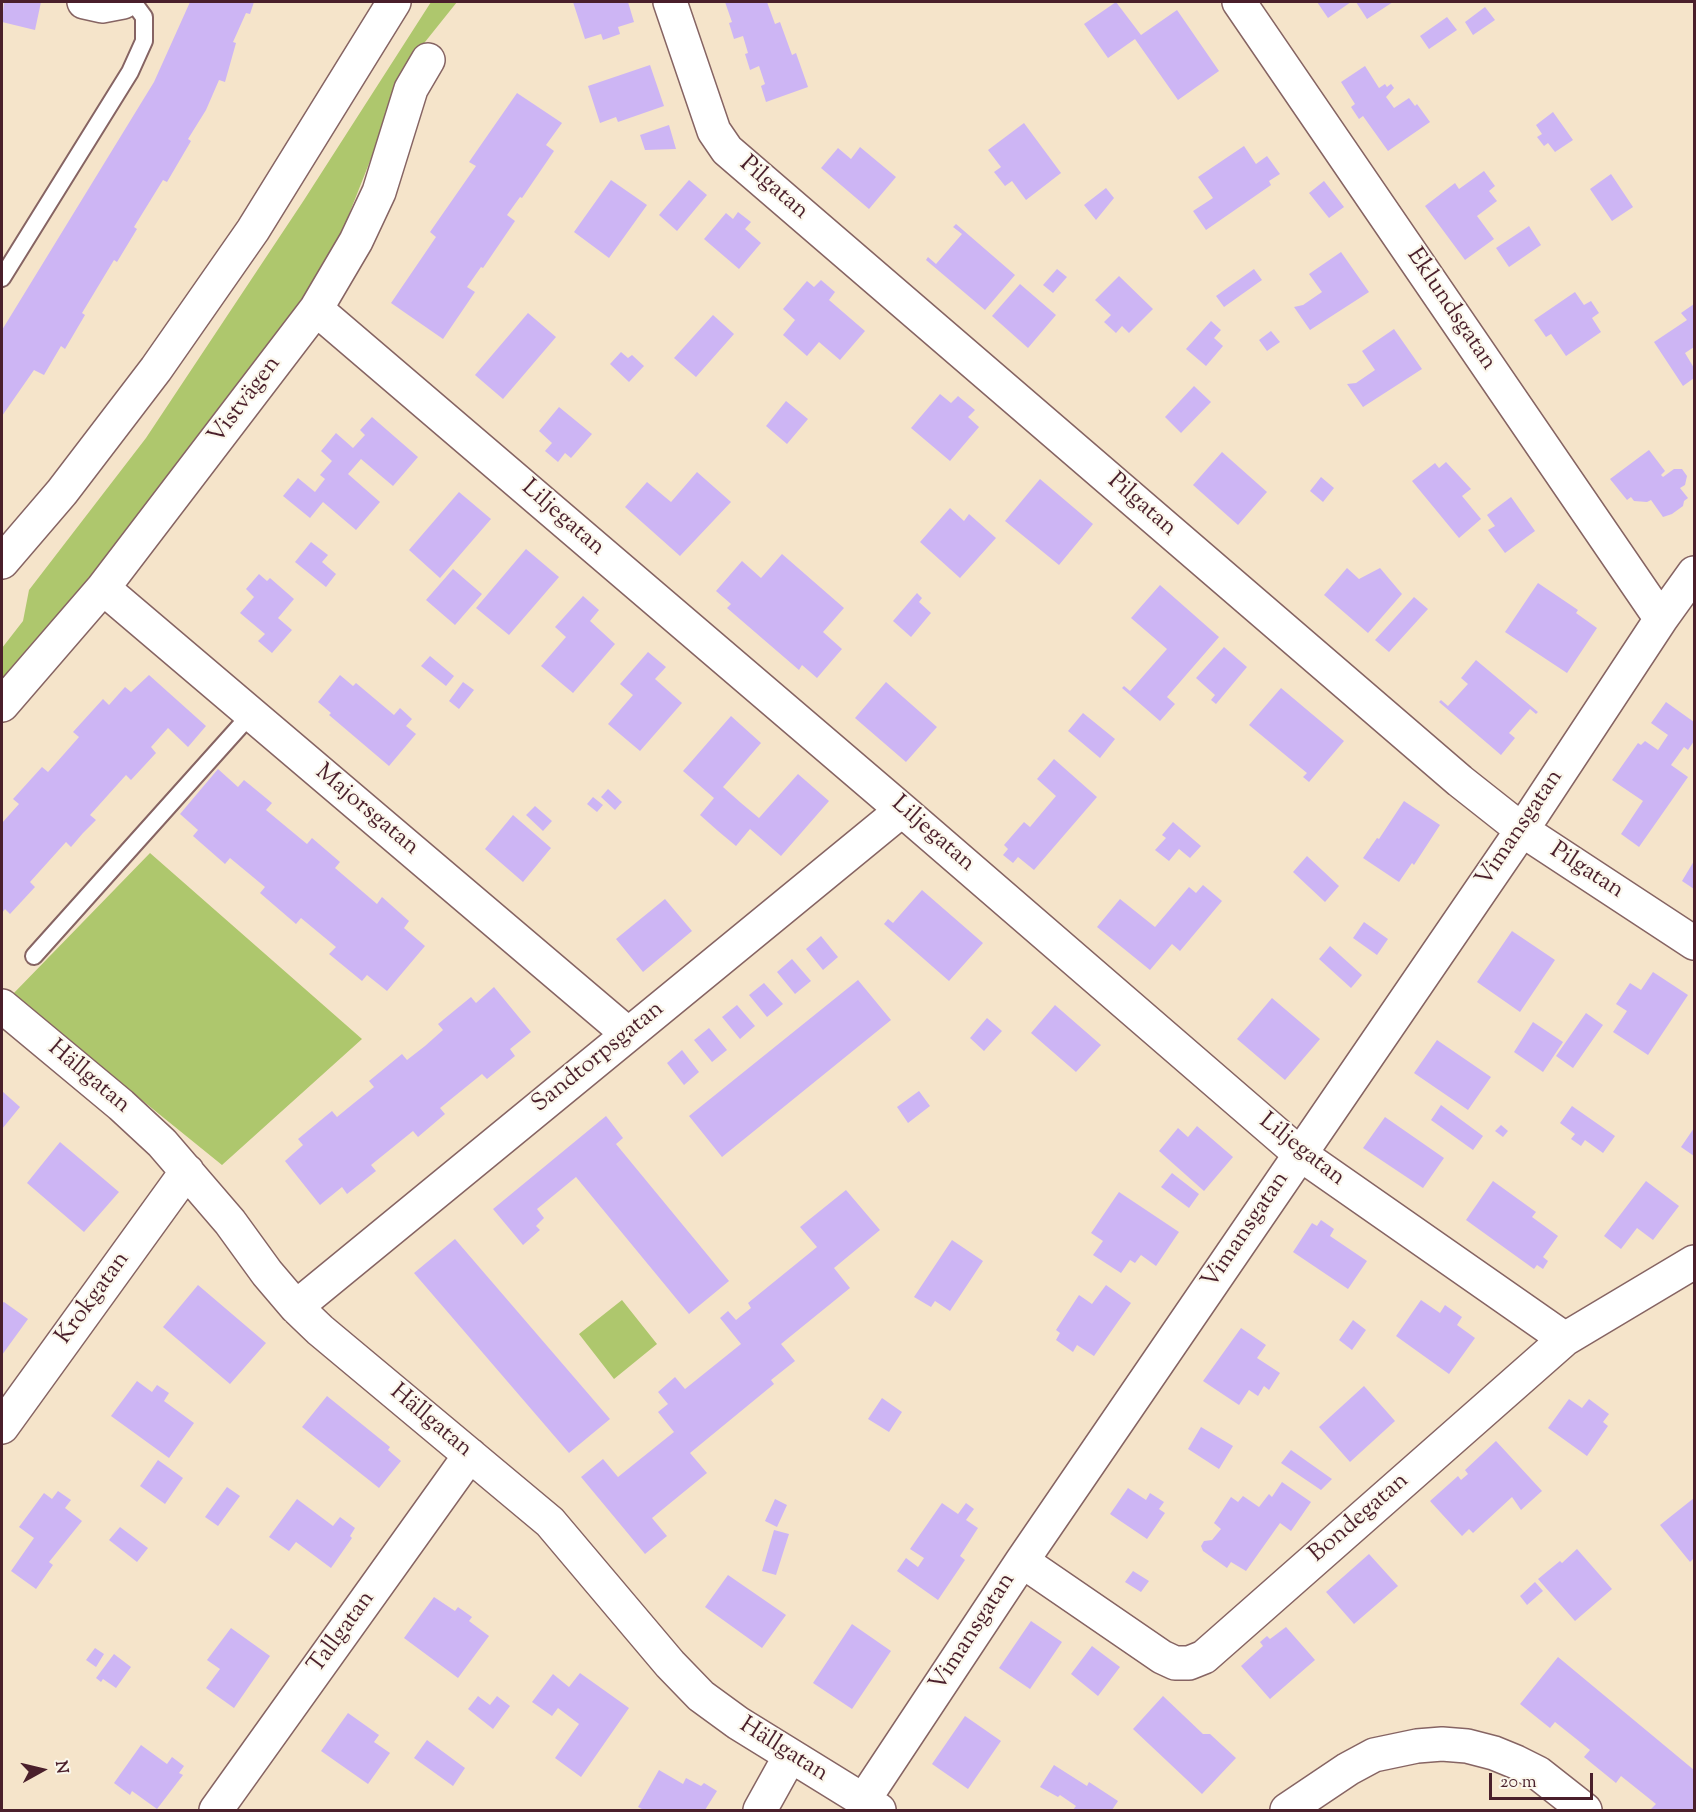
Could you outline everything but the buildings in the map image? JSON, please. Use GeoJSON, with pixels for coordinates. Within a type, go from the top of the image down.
{"type":"FeatureCollection","features":[{"type":"Feature","properties":{"kind":"street"},"geometry":{"type":"LineString","coordinates":[[84,2],[102,6],[123,2]]}},
{"type":"Feature","properties":{"kind":"street"},"geometry":{"type":"LineString","coordinates":[[2,562],[62,492],[156,369],[253,230],[394,2]]}},
{"type":"Feature","properties":{"kind":"street","name":"Pilgatan"},"geometry":{"type":"LineString","coordinates":[[670,2],[714,131],[727,150],[1460,781],[1522,830],[1695,943]]}},
{"type":"Feature","properties":{"kind":"street","name":"Eklundsgatan"},"geometry":{"type":"LineString","coordinates":[[1239,2],[1662,619]]}},
{"type":"Feature","properties":{"kind":"street","name":"Vistvägen"},"geometry":{"type":"LineString","coordinates":[[2,705],[103,588],[316,309],[356,241],[379,192],[411,89],[428,60]]}},
{"type":"Feature","properties":{"kind":"street","name":"Liljegatan"},"geometry":{"type":"LineString","coordinates":[[316,309],[902,810],[1299,1154],[1564,1339]]}},
{"type":"Feature","properties":{"kind":"street","name":"Vimansgatan"},"geometry":{"type":"LineString","coordinates":[[871,1806],[1022,1561],[1695,573]]}},
{"type":"Feature","properties":{"kind":"street","name":"Majorsgatan"},"geometry":{"type":"LineString","coordinates":[[103,588],[628,1034]]}},
{"type":"Feature","properties":{"kind":"street","name":"Sandtorpsgatan"},"geometry":{"type":"LineString","coordinates":[[296,1307],[902,810]]}},
{"type":"Feature","properties":{"kind":"street","name":"Hällgatan"},"geometry":{"type":"LineString","coordinates":[[2,1006],[121,1105],[162,1143],[230,1222],[267,1273],[296,1307],[347,1353],[550,1522],[670,1664],[701,1696],[738,1723],[871,1806]]}},
{"type":"Feature","properties":{"kind":"street","name":"Krokgatan"},"geometry":{"type":"LineString","coordinates":[[2,1427],[187,1171]]}},
{"type":"Feature","properties":{"kind":"street","name":"Bondegatan"},"geometry":{"type":"LineString","coordinates":[[1022,1561],[1162,1657],[1175,1663],[1189,1663],[1204,1657],[1564,1339],[1695,1262]]}},
{"type":"Feature","properties":{"kind":"street","name":"Tallgatan"},"geometry":{"type":"LineString","coordinates":[[216,1810],[470,1455]]}},
{"type":"Feature","properties":{"kind":"street"},"geometry":{"type":"LineString","coordinates":[[1287,1810],[1348,1769],[1374,1755],[1417,1746],[1442,1744],[1467,1746],[1516,1762],[1538,1773],[1585,1810]]}},
{"type":"Feature","properties":{"kind":"street"},"geometry":{"type":"LineString","coordinates":[[760,1810],[790,1756]]}},
{"type":"Feature","properties":{"kind":"lane"},"geometry":{"type":"LineString","coordinates":[[2,278],[130,72],[144,41],[144,17],[133,2]]}},
{"type":"Feature","properties":{"kind":"lane"},"geometry":{"type":"LineString","coordinates":[[34,956],[251,714]]}},
{"type":"Feature","properties":{"kind":"green space"},"geometry":{"type":"Polygon","coordinates":[[[431,2],[457,2],[409,62],[331,260],[272,347],[82,590],[2,683],[2,648],[23,621],[29,590],[146,438],[304,200],[431,2]]]}},
{"type":"Feature","properties":{"kind":"green space"},"geometry":{"type":"Polygon","coordinates":[[[150,853],[362,1039],[222,1165],[12,995],[150,853]]]}},
{"type":"Feature","properties":{"kind":"green space"},"geometry":{"type":"Polygon","coordinates":[[[622,1300],[657,1344],[614,1379],[579,1334],[622,1300]]]}}]}
